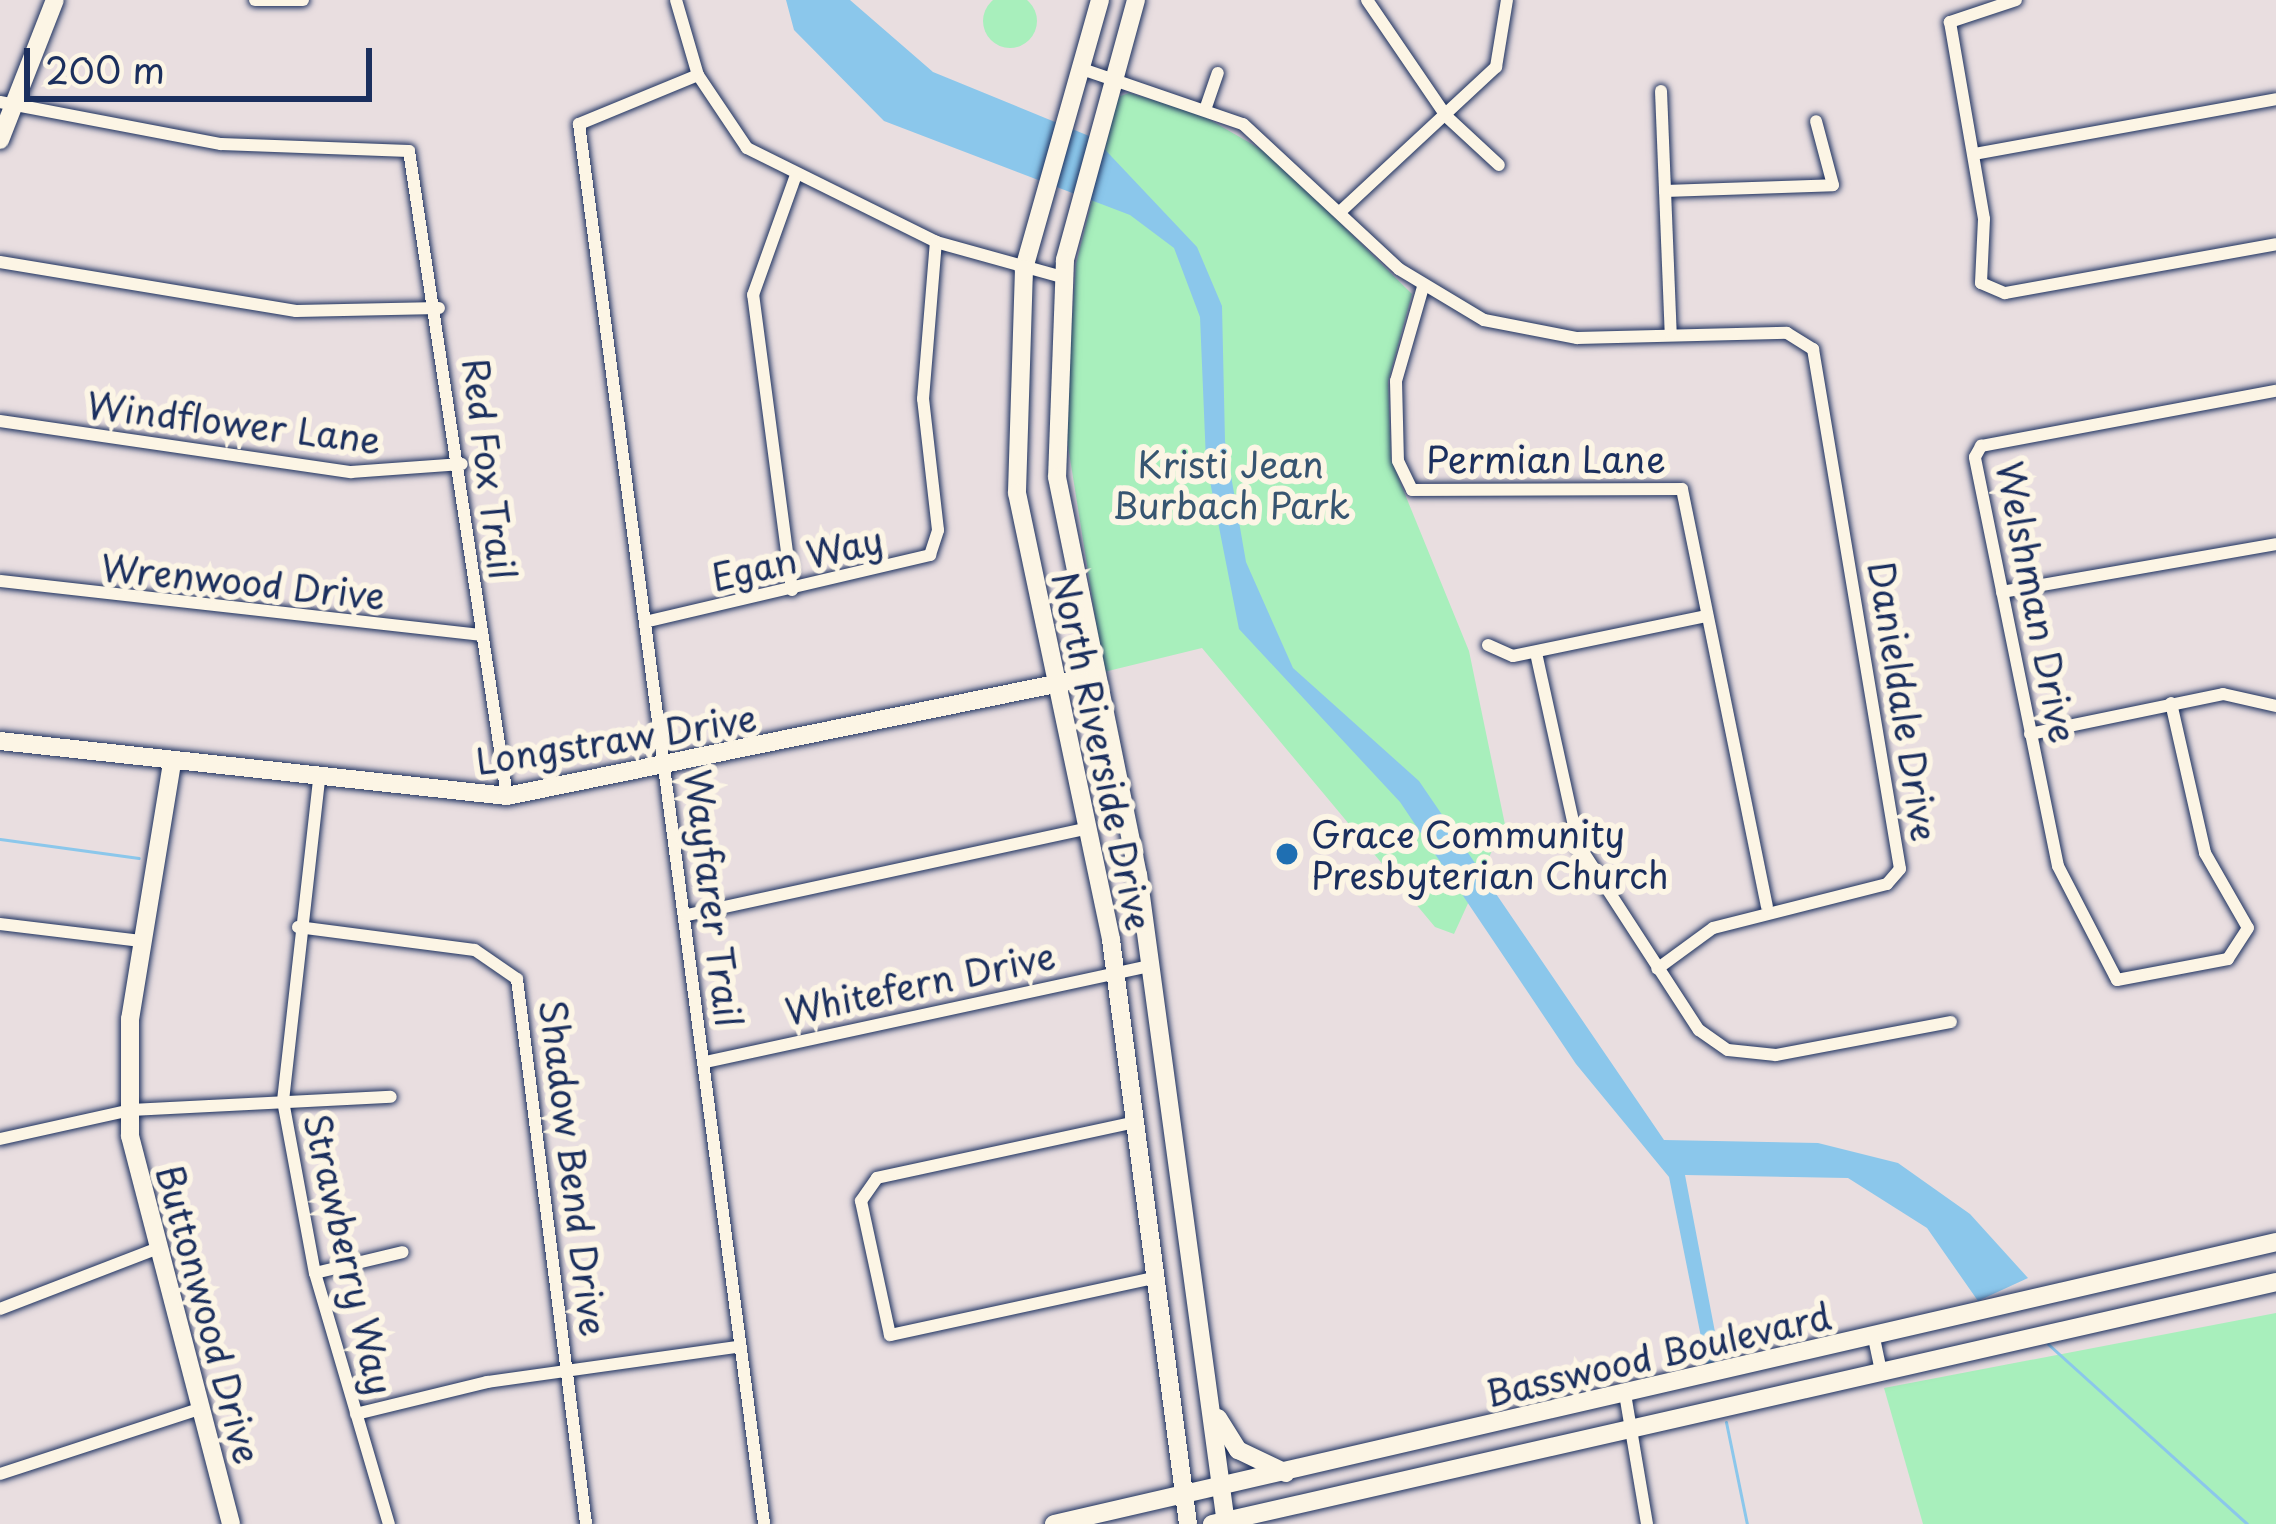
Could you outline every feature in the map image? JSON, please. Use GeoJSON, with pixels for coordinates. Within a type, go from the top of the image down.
{"type":"FeatureCollection","features":[{"type":"Feature","properties":{"kind":"main road"},"geometry":{"type":"LineString","coordinates":[[0,140],[7,103],[55,0]]}},
{"type":"Feature","properties":{"kind":"main road","name":"North Riverside Drive"},"geometry":{"type":"LineString","coordinates":[[1100,0],[1037,205],[1024,269],[1017,493],[1090,828],[1115,973],[1130,1123],[1188,1524]]}},
{"type":"Feature","properties":{"kind":"main road","name":"North Riverside Drive"},"geometry":{"type":"LineString","coordinates":[[1136,0],[1062,278],[1057,477],[1149,967],[1214,1410],[1221,1523]]}},
{"type":"Feature","properties":{"kind":"main road","name":"Longstraw Drive"},"geometry":{"type":"LineString","coordinates":[[0,742],[319,780],[506,796],[668,771],[1094,676]]}},
{"type":"Feature","properties":{"kind":"main road","name":"Buttonwood Drive"},"geometry":{"type":"LineString","coordinates":[[172,764],[141,941],[131,1110],[153,1250],[231,1524]]}},
{"type":"Feature","properties":{"kind":"main road","name":"Basswood Boulevard"},"geometry":{"type":"LineString","coordinates":[[1054,1524],[1221,1490],[2276,1242]]}},
{"type":"Feature","properties":{"kind":"main road","name":"Basswood Boulevard"},"geometry":{"type":"LineString","coordinates":[[1221,1523],[2276,1282]]}},
{"type":"Feature","properties":{"kind":"main road"},"geometry":{"type":"LineString","coordinates":[[1214,1410],[1238,1450],[1286,1473]]}},
{"type":"Feature","properties":{"kind":"street"},"geometry":{"type":"LineString","coordinates":[[255,0],[302,0]]}},
{"type":"Feature","properties":{"kind":"street"},"geometry":{"type":"LineString","coordinates":[[676,0],[698,75],[747,148],[795,178],[936,242],[1062,278]]}},
{"type":"Feature","properties":{"kind":"street"},"geometry":{"type":"LineString","coordinates":[[1367,0],[1446,116],[1499,165]]}},
{"type":"Feature","properties":{"kind":"street"},"geometry":{"type":"LineString","coordinates":[[1341,211],[1446,116],[1503,54],[1507,0]]}},
{"type":"Feature","properties":{"kind":"street"},"geometry":{"type":"LineString","coordinates":[[2016,0],[1954,15],[1974,154],[1981,283],[1990,291],[2276,244]]}},
{"type":"Feature","properties":{"kind":"street"},"geometry":{"type":"LineString","coordinates":[[1082,70],[1206,106],[1276,147],[1423,287],[1525,333],[1670,335],[1661,91]]}},
{"type":"Feature","properties":{"kind":"street"},"geometry":{"type":"LineString","coordinates":[[1206,106],[1219,73]]}},
{"type":"Feature","properties":{"kind":"street","name":"Wayfarer Trail"},"geometry":{"type":"LineString","coordinates":[[698,75],[579,124],[687,915],[735,1347],[764,1524]]}},
{"type":"Feature","properties":{"kind":"street"},"geometry":{"type":"LineString","coordinates":[[1974,154],[2276,99]]}},
{"type":"Feature","properties":{"kind":"street","name":"Red Fox Trail"},"geometry":{"type":"LineString","coordinates":[[7,103],[221,144],[410,151],[439,308],[506,796]]}},
{"type":"Feature","properties":{"kind":"street"},"geometry":{"type":"LineString","coordinates":[[1665,190],[1834,184],[1816,121]]}},
{"type":"Feature","properties":{"kind":"street"},"geometry":{"type":"LineString","coordinates":[[792,590],[753,295],[795,178]]}},
{"type":"Feature","properties":{"kind":"street","name":"Egan Way"},"geometry":{"type":"LineString","coordinates":[[649,621],[914,562],[937,544],[923,399],[936,242]]}},
{"type":"Feature","properties":{"kind":"street"},"geometry":{"type":"LineString","coordinates":[[0,262],[296,311],[439,308]]}},
{"type":"Feature","properties":{"kind":"street","name":"Permian Lane"},"geometry":{"type":"LineString","coordinates":[[1423,287],[1396,381],[1405,484],[1442,496],[1676,482],[1767,906]]}},
{"type":"Feature","properties":{"kind":"street","name":"Danieldale Drive"},"geometry":{"type":"LineString","coordinates":[[1657,969],[1767,906],[1887,884],[1901,855],[1813,349],[1787,333],[1670,335]]}},
{"type":"Feature","properties":{"kind":"street","name":"Welshman Drive"},"geometry":{"type":"LineString","coordinates":[[2171,703],[2205,853],[2248,928],[2228,959],[2117,980],[2058,866],[2002,592],[1982,446],[2276,391]]}},
{"type":"Feature","properties":{"kind":"street","name":"Windflower Lane"},"geometry":{"type":"LineString","coordinates":[[0,421],[351,472],[462,464]]}},
{"type":"Feature","properties":{"kind":"street"},"geometry":{"type":"LineString","coordinates":[[2002,592],[2276,544]]}},
{"type":"Feature","properties":{"kind":"street","name":"Wrenwood Drive"},"geometry":{"type":"LineString","coordinates":[[0,581],[481,635]]}},
{"type":"Feature","properties":{"kind":"street"},"geometry":{"type":"LineString","coordinates":[[1488,645],[1536,652],[1707,616]]}},
{"type":"Feature","properties":{"kind":"street"},"geometry":{"type":"LineString","coordinates":[[1536,652],[1573,831],[1699,1030],[1749,1055],[1951,1022]]}},
{"type":"Feature","properties":{"kind":"street"},"geometry":{"type":"LineString","coordinates":[[2030,734],[2223,694],[2276,706]]}},
{"type":"Feature","properties":{"kind":"street","name":"Strawberry Way"},"geometry":{"type":"LineString","coordinates":[[319,780],[298,927],[284,1101],[316,1273],[388,1524]]}},
{"type":"Feature","properties":{"kind":"street"},"geometry":{"type":"LineString","coordinates":[[687,915],[1090,828]]}},
{"type":"Feature","properties":{"kind":"street"},"geometry":{"type":"LineString","coordinates":[[0,924],[141,941]]}},
{"type":"Feature","properties":{"kind":"street","name":"Shadow Bend Drive"},"geometry":{"type":"LineString","coordinates":[[298,927],[475,950],[518,979],[586,1524]]}},
{"type":"Feature","properties":{"kind":"street","name":"Whitefern Drive"},"geometry":{"type":"LineString","coordinates":[[705,1062],[1149,967]]}},
{"type":"Feature","properties":{"kind":"street"},"geometry":{"type":"LineString","coordinates":[[0,1138],[131,1110],[391,1097]]}},
{"type":"Feature","properties":{"kind":"street"},"geometry":{"type":"LineString","coordinates":[[1130,1123],[868,1182],[870,1262],[880,1324],[896,1336],[1154,1279]]}},
{"type":"Feature","properties":{"kind":"street"},"geometry":{"type":"LineString","coordinates":[[0,1309],[153,1250]]}},
{"type":"Feature","properties":{"kind":"street"},"geometry":{"type":"LineString","coordinates":[[316,1273],[403,1252]]}},
{"type":"Feature","properties":{"kind":"street"},"geometry":{"type":"LineString","coordinates":[[1874,1338],[1881,1370]]}},
{"type":"Feature","properties":{"kind":"street"},"geometry":{"type":"LineString","coordinates":[[356,1414],[570,1372],[735,1347]]}},
{"type":"Feature","properties":{"kind":"street"},"geometry":{"type":"LineString","coordinates":[[1625,1394],[1645,1524]]}},
{"type":"Feature","properties":{"kind":"street"},"geometry":{"type":"LineString","coordinates":[[0,1474],[199,1408]]}},
{"type":"Feature","properties":{"kind":"green space"},"geometry":{"type":"Polygon","coordinates":[[[1010,-6],[1029,2],[1037,21],[1029,40],[1010,48],[991,40],[983,21],[991,2],[1010,-6]]]}},
{"type":"Feature","properties":{"kind":"green space","name":"Kristi Jean Burbach Park"},"geometry":{"type":"Polygon","coordinates":[[[1129,93],[1198,113],[1271,155],[1412,294],[1388,382],[1391,460],[1469,651],[1508,839],[1496,842],[1454,934],[1435,927],[1202,648],[1104,672],[1065,427],[1076,264],[1118,97],[1129,93]]]}},
{"type":"Feature","properties":{"kind":"green space"},"geometry":{"type":"Polygon","coordinates":[[[2276,1313],[2276,1524],[1923,1524],[1884,1388],[2276,1313]]]}},
{"type":"Feature","properties":{"kind":"water"},"geometry":{"type":"Polygon","coordinates":[[[786,0],[850,0],[933,72],[1094,138],[1197,247],[1222,306],[1225,441],[1246,562],[1293,668],[1419,781],[1664,1140],[1818,1143],[1898,1163],[1970,1214],[2028,1278],[1978,1301],[1927,1228],[1848,1178],[1685,1175],[1715,1332],[1718,1365],[1707,1367],[1669,1177],[1576,1064],[1400,802],[1239,629],[1206,461],[1200,317],[1174,248],[1130,215],[884,121],[794,30],[786,0]]]}},
{"type":"Feature","properties":{"kind":"waterway"},"geometry":{"type":"LineString","coordinates":[[0,839],[139,858]]}},
{"type":"Feature","properties":{"kind":"waterway"},"geometry":{"type":"LineString","coordinates":[[2048,1344],[2247,1524]]}},
{"type":"Feature","properties":{"kind":"waterway"},"geometry":{"type":"LineString","coordinates":[[1726,1422],[1747,1524]]}},
{"type":"Feature","properties":{"kind":"place","name":"Grace Community Presbyterian Church"},"geometry":{"type":"Point","coordinates":[1287,854]}}]}
